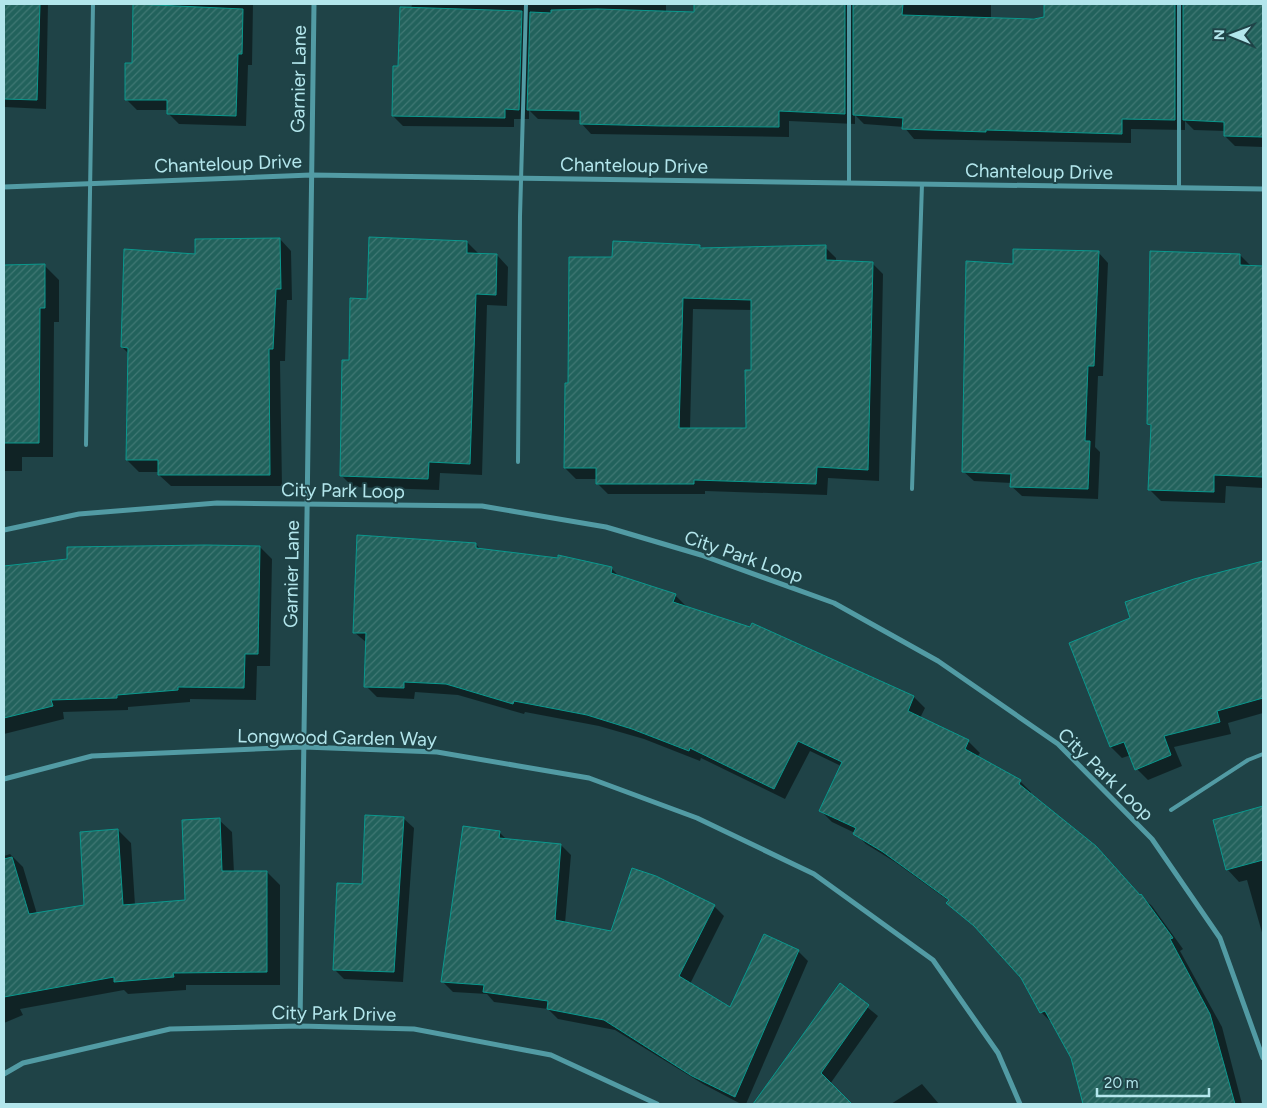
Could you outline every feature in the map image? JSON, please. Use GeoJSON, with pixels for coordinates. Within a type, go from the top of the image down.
{"type":"FeatureCollection","features":[{"type":"Feature","properties":{"kind":"street","name":"Garnier Lane"},"geometry":{"type":"LineString","coordinates":[[300,1026],[314,4]]}},
{"type":"Feature","properties":{"kind":"street","name":"Chanteloup Drive"},"geometry":{"type":"LineString","coordinates":[[4,187],[311,175],[1263,189]]}},
{"type":"Feature","properties":{"kind":"street","name":"City Park Loop"},"geometry":{"type":"LineString","coordinates":[[4,530],[79,514],[216,503],[482,506],[606,527],[701,555],[834,604],[938,661],[1058,744],[1152,839],[1220,938],[1263,1058]]}},
{"type":"Feature","properties":{"kind":"street","name":"Longwood Garden Way"},"geometry":{"type":"LineString","coordinates":[[4,779],[92,756],[304,748],[437,752],[589,778],[697,818],[814,874],[933,960],[998,1053],[1020,1104]]}},
{"type":"Feature","properties":{"kind":"street","name":"City Park Drive"},"geometry":{"type":"LineString","coordinates":[[4,1074],[23,1063],[170,1029],[300,1026],[414,1029],[551,1055],[657,1104]]}},
{"type":"Feature","properties":{"kind":"lane"},"geometry":{"type":"LineString","coordinates":[[86,445],[92,4]]}},
{"type":"Feature","properties":{"kind":"lane"},"geometry":{"type":"LineString","coordinates":[[518,462],[520,178],[526,4]]}},
{"type":"Feature","properties":{"kind":"lane"},"geometry":{"type":"LineString","coordinates":[[849,4],[849,183]]}},
{"type":"Feature","properties":{"kind":"lane"},"geometry":{"type":"LineString","coordinates":[[1179,4],[1180,188]]}},
{"type":"Feature","properties":{"kind":"lane"},"geometry":{"type":"LineString","coordinates":[[912,489],[922,184]]}},
{"type":"Feature","properties":{"kind":"lane"},"geometry":{"type":"LineString","coordinates":[[1171,810],[1248,760],[1263,754]]}},
{"type":"Feature","properties":{"kind":"building"},"geometry":{"type":"Polygon","coordinates":[[[4,4],[40,4],[37,100],[4,99],[4,4]]]}},
{"type":"Feature","properties":{"kind":"building"},"geometry":{"type":"Polygon","coordinates":[[[133,4],[243,9],[242,54],[238,54],[236,116],[167,114],[167,100],[125,100],[125,63],[132,63],[133,4]]]}},
{"type":"Feature","properties":{"kind":"building"},"geometry":{"type":"Polygon","coordinates":[[[694,4],[845,4],[845,114],[779,111],[779,127],[662,126],[580,124],[580,111],[527,110],[530,12],[551,13],[551,10],[597,9],[694,12],[694,4]]]}},
{"type":"Feature","properties":{"kind":"building"},"geometry":{"type":"Polygon","coordinates":[[[853,4],[903,4],[902,15],[1034,19],[1044,17],[1044,4],[1175,4],[1175,120],[1122,119],[1122,134],[986,130],[986,132],[902,129],[903,118],[853,115],[853,4]]]}},
{"type":"Feature","properties":{"kind":"building"},"geometry":{"type":"Polygon","coordinates":[[[1183,4],[1263,4],[1263,137],[1224,136],[1224,122],[1183,120],[1183,4]]]}},
{"type":"Feature","properties":{"kind":"building"},"geometry":{"type":"Polygon","coordinates":[[[400,7],[522,11],[519,110],[505,109],[505,118],[392,116],[393,66],[398,66],[400,7]]]}},
{"type":"Feature","properties":{"kind":"building"},"geometry":{"type":"Polygon","coordinates":[[[369,237],[467,241],[467,253],[497,254],[496,295],[476,294],[470,464],[429,462],[428,479],[340,476],[342,360],[349,360],[350,298],[367,299],[369,237]]]}},
{"type":"Feature","properties":{"kind":"building"},"geometry":{"type":"Polygon","coordinates":[[[280,238],[281,289],[276,289],[273,349],[269,349],[270,475],[158,475],[158,460],[126,460],[128,348],[121,347],[124,249],[195,254],[195,239],[280,238]]]}},
{"type":"Feature","properties":{"kind":"building"},"geometry":{"type":"Polygon","coordinates":[[[613,241],[700,245],[700,248],[826,245],[826,260],[873,262],[868,470],[817,467],[816,484],[694,480],[694,484],[596,484],[596,468],[564,468],[565,383],[568,383],[569,257],[612,257],[613,241]],[[683,298],[679,428],[746,428],[745,370],[751,370],[751,300],[683,298]]]}},
{"type":"Feature","properties":{"kind":"building"},"geometry":{"type":"Polygon","coordinates":[[[1013,249],[1099,251],[1094,366],[1088,366],[1085,441],[1090,441],[1088,489],[1010,487],[1011,474],[962,472],[966,261],[1013,264],[1013,249]]]}},
{"type":"Feature","properties":{"kind":"building"},"geometry":{"type":"Polygon","coordinates":[[[1150,251],[1240,254],[1240,265],[1263,266],[1263,477],[1214,475],[1214,492],[1148,490],[1151,425],[1147,424],[1150,251]]]}},
{"type":"Feature","properties":{"kind":"building"},"geometry":{"type":"Polygon","coordinates":[[[45,264],[45,308],[40,308],[39,443],[4,443],[4,265],[45,264]]]}},
{"type":"Feature","properties":{"kind":"building"},"geometry":{"type":"Polygon","coordinates":[[[357,535],[476,543],[476,548],[558,558],[558,555],[612,567],[611,573],[676,594],[673,602],[750,627],[752,623],[914,696],[908,711],[969,740],[965,749],[1021,780],[1019,784],[1096,846],[1141,894],[1173,938],[1170,939],[1210,1014],[1235,1104],[1083,1104],[1071,1058],[1045,1011],[1040,1013],[1021,978],[974,926],[946,903],[949,900],[883,852],[853,834],[856,828],[819,811],[842,762],[798,741],[774,789],[690,748],[689,751],[632,729],[587,715],[514,701],[513,704],[446,684],[404,682],[404,688],[364,687],[366,633],[353,633],[357,535]]]}},
{"type":"Feature","properties":{"kind":"building"},"geometry":{"type":"Polygon","coordinates":[[[260,546],[258,654],[245,654],[244,688],[178,687],[178,690],[117,695],[117,698],[51,700],[53,706],[4,718],[4,566],[67,559],[67,547],[260,546]]]}},
{"type":"Feature","properties":{"kind":"building"},"geometry":{"type":"Polygon","coordinates":[[[1263,561],[1263,698],[1217,711],[1220,722],[1164,736],[1171,755],[1135,770],[1124,742],[1110,747],[1069,643],[1130,618],[1125,602],[1194,579],[1263,561]]]}},
{"type":"Feature","properties":{"kind":"building"},"geometry":{"type":"Polygon","coordinates":[[[1263,806],[1263,860],[1226,870],[1213,820],[1263,806]]]}},
{"type":"Feature","properties":{"kind":"building"},"geometry":{"type":"Polygon","coordinates":[[[365,815],[404,817],[394,972],[333,970],[337,883],[362,884],[365,815]]]}},
{"type":"Feature","properties":{"kind":"building"},"geometry":{"type":"Polygon","coordinates":[[[220,818],[222,871],[267,871],[267,972],[173,973],[174,977],[114,982],[114,977],[4,997],[4,859],[12,857],[29,914],[84,905],[80,832],[118,829],[123,905],[185,900],[182,820],[220,818]]]}},
{"type":"Feature","properties":{"kind":"building"},"geometry":{"type":"Polygon","coordinates":[[[463,826],[500,831],[499,838],[561,844],[555,920],[611,931],[632,868],[656,876],[715,905],[679,976],[730,1007],[764,934],[799,950],[735,1097],[692,1076],[604,1020],[547,1009],[548,1001],[483,992],[484,985],[441,982],[463,826]]]}},
{"type":"Feature","properties":{"kind":"building"},"geometry":{"type":"Polygon","coordinates":[[[840,983],[869,1005],[821,1073],[852,1104],[753,1104],[840,983]]]}}]}
